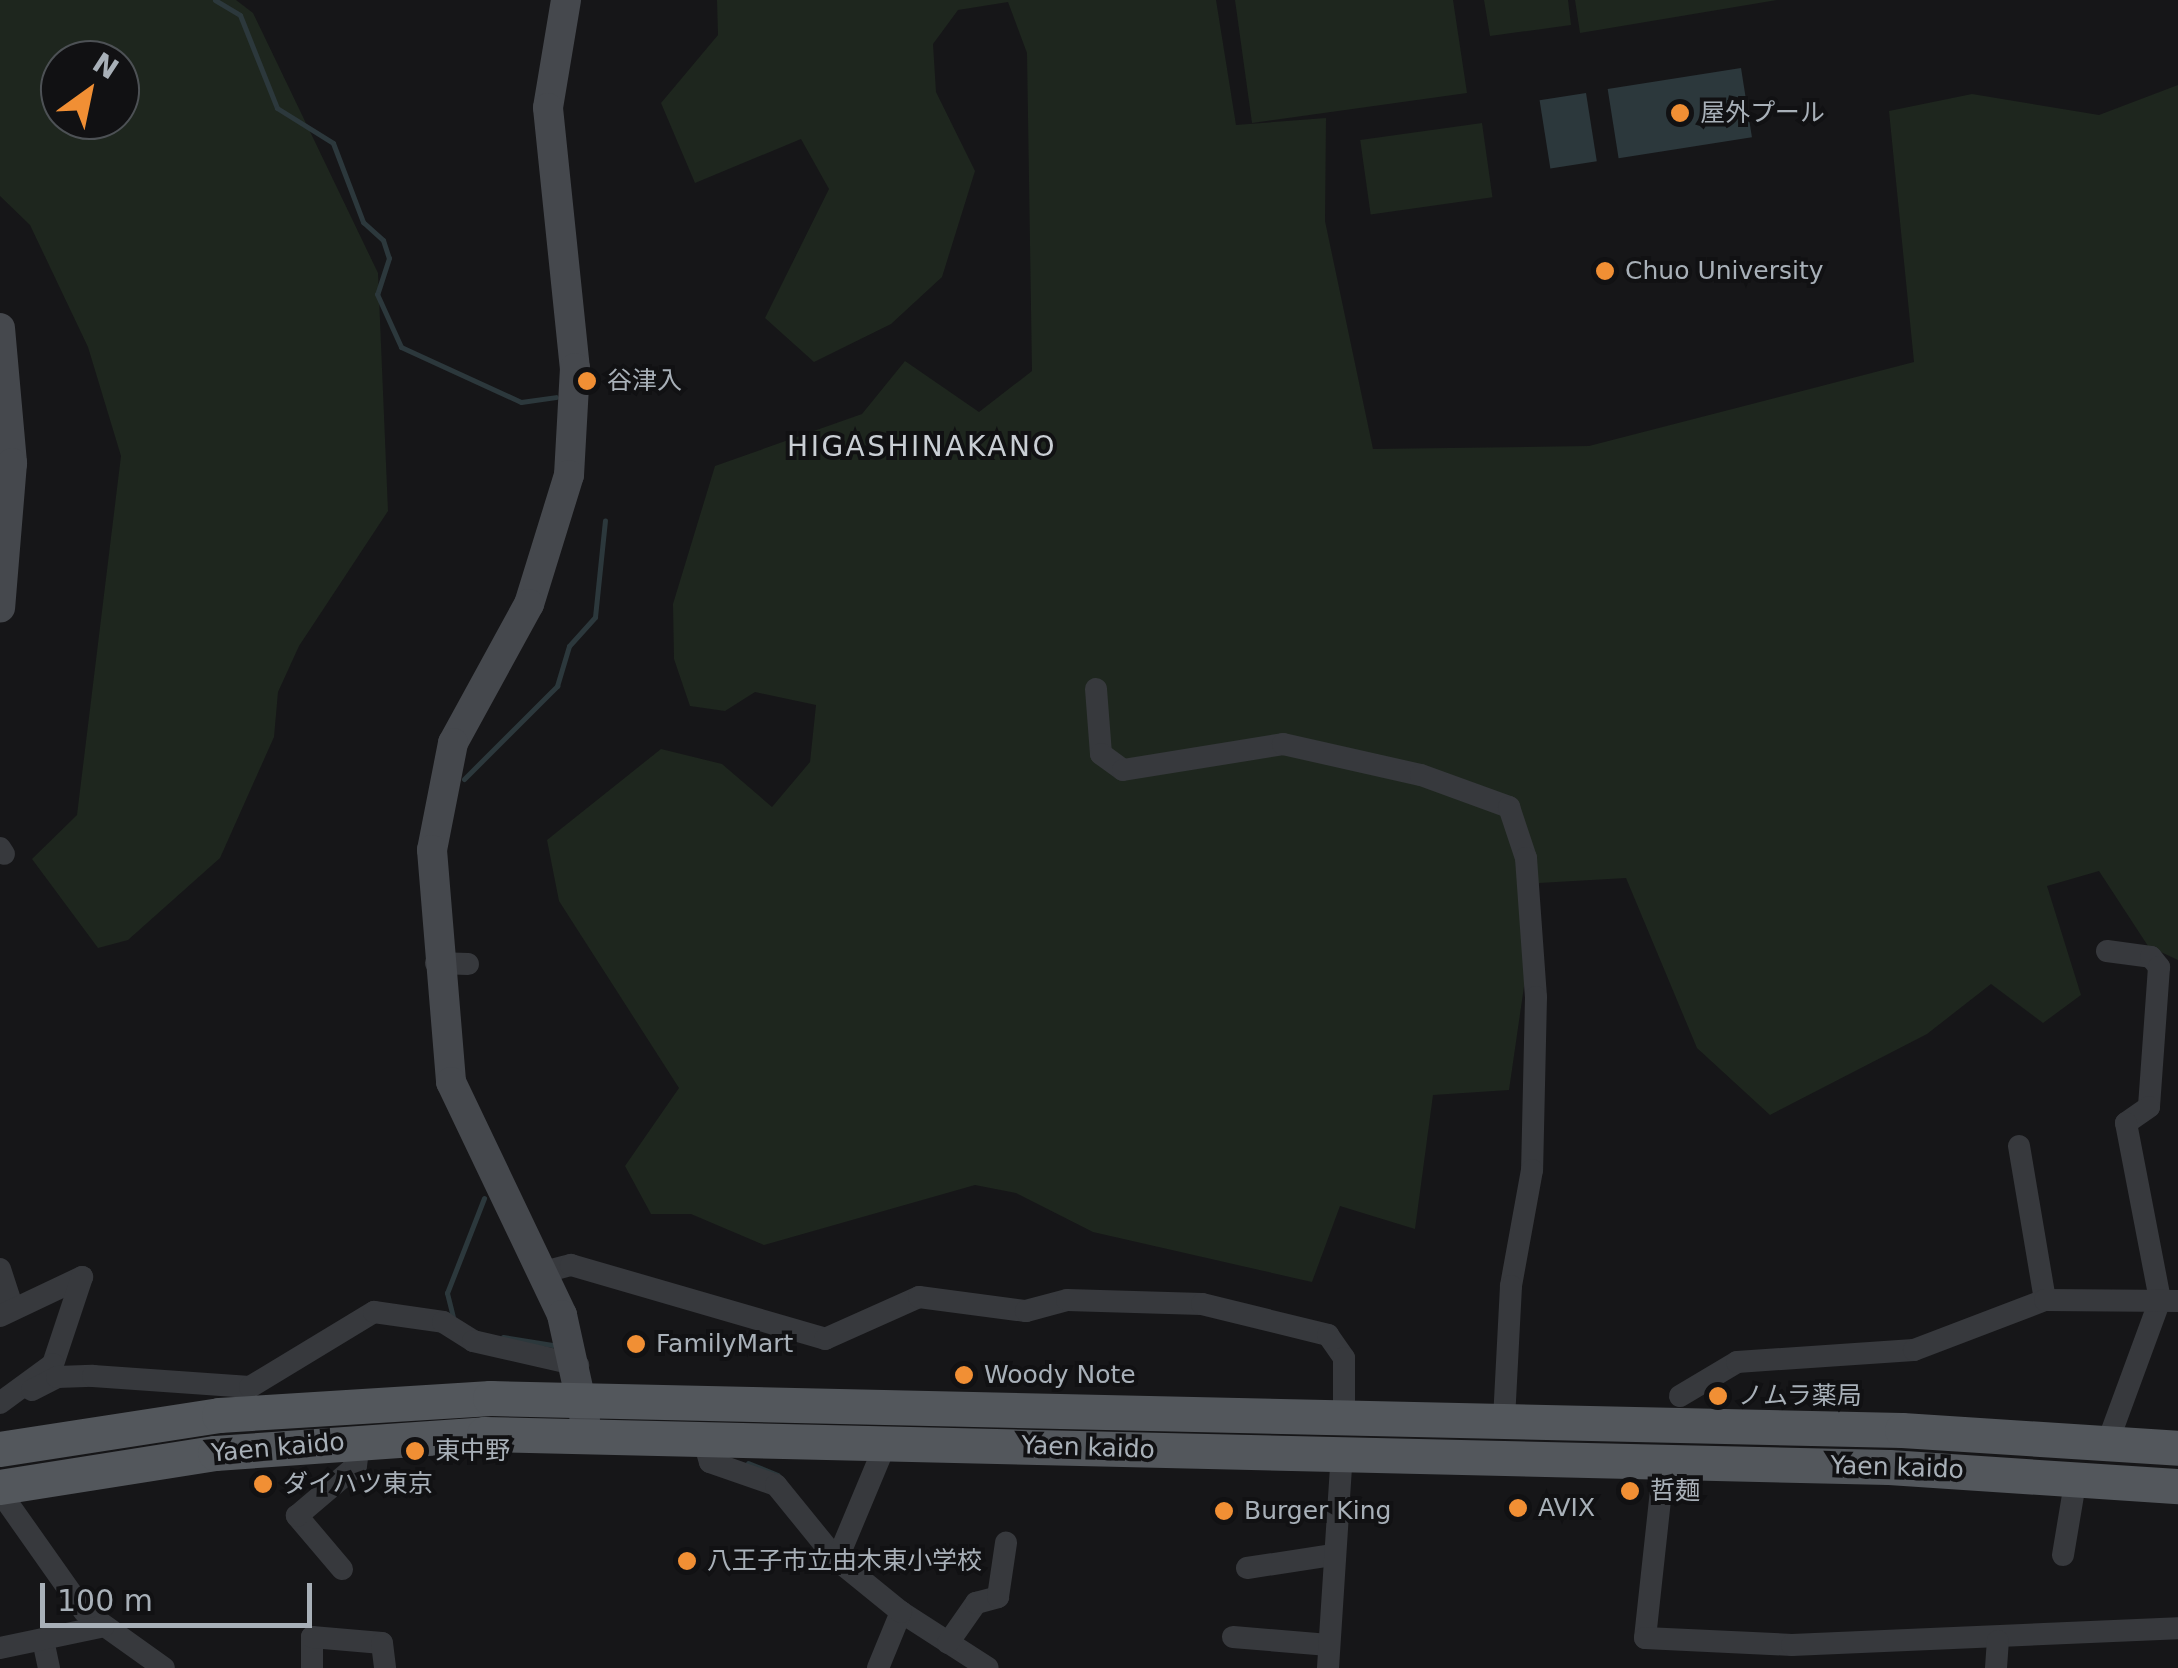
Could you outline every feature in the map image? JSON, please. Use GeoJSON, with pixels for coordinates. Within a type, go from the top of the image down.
{"type":"FeatureCollection","features":[{"type":"Feature","properties":{"kind":"main road","name":"Yaen kaido"},"geometry":{"type":"LineString","coordinates":[[0,1449],[218,1401],[581,1381],[1344,1418],[1504,1421],[1676,1411],[2178,1448]]}},
{"type":"Feature","properties":{"kind":"main road"},"geometry":{"type":"LineString","coordinates":[[1664,1462],[1676,1411]]}},
{"type":"Feature","properties":{"kind":"main road"},"geometry":{"type":"LineString","coordinates":[[1277,1416],[1298,1429],[1302,1444],[1291,1453]]}},
{"type":"Feature","properties":{"kind":"main road"},"geometry":{"type":"LineString","coordinates":[[1342,1454],[1344,1418]]}},
{"type":"Feature","properties":{"kind":"main road","name":"Yaen kaido"},"geometry":{"type":"LineString","coordinates":[[0,1489],[359,1441],[585,1435],[1664,1462],[2090,1477],[2178,1486]]}},
{"type":"Feature","properties":{"kind":"main road"},"geometry":{"type":"LineString","coordinates":[[2090,1477],[2108,1442]]}},
{"type":"Feature","properties":{"kind":"street"},"geometry":{"type":"LineString","coordinates":[[566,0],[548,108],[575,368],[569,475],[529,604],[444,770],[432,850],[436,963],[451,1082],[544,1272],[581,1381],[585,1435]]}},
{"type":"Feature","properties":{"kind":"street"},"geometry":{"type":"LineString","coordinates":[[0,328],[12,463],[0,608]]}},
{"type":"Feature","properties":{"kind":"street"},"geometry":{"type":"LineString","coordinates":[[1096,689],[1100,754],[1123,770],[1284,744],[1421,775],[1510,807],[1526,858],[1536,996],[1532,1170],[1511,1286],[1504,1421]]}},
{"type":"Feature","properties":{"kind":"street"},"geometry":{"type":"LineString","coordinates":[[2107,951],[2159,967],[2149,1108],[2126,1123],[2169,1300],[2108,1442]]}},
{"type":"Feature","properties":{"kind":"street"},"geometry":{"type":"LineString","coordinates":[[436,963],[468,964]]}},
{"type":"Feature","properties":{"kind":"street"},"geometry":{"type":"LineString","coordinates":[[2019,1146],[2046,1300]]}},
{"type":"Feature","properties":{"kind":"street"},"geometry":{"type":"LineString","coordinates":[[544,1272],[571,1266],[825,1339],[920,1297],[1026,1311],[1067,1300],[1202,1304],[1333,1338],[1344,1358],[1344,1418]]}},
{"type":"Feature","properties":{"kind":"street"},"geometry":{"type":"LineString","coordinates":[[0,1269],[7,1312],[82,1277],[53,1364],[0,1403]]}},
{"type":"Feature","properties":{"kind":"street"},"geometry":{"type":"LineString","coordinates":[[1676,1411],[1737,1362],[1914,1350],[2046,1300],[2169,1300]]}},
{"type":"Feature","properties":{"kind":"street"},"geometry":{"type":"LineString","coordinates":[[32,1390],[57,1376],[218,1401],[272,1382],[358,1315],[374,1312],[443,1322],[473,1341],[581,1381]]}},
{"type":"Feature","properties":{"kind":"street"},"geometry":{"type":"LineString","coordinates":[[703,1438],[710,1462],[776,1485],[837,1560],[901,1612],[988,1668]]}},
{"type":"Feature","properties":{"kind":"street"},"geometry":{"type":"LineString","coordinates":[[342,1569],[296,1516],[356,1466],[359,1441]]}},
{"type":"Feature","properties":{"kind":"street"},"geometry":{"type":"LineString","coordinates":[[837,1560],[886,1443]]}},
{"type":"Feature","properties":{"kind":"street"},"geometry":{"type":"LineString","coordinates":[[1233,1637],[1328,1656],[1342,1454]]}},
{"type":"Feature","properties":{"kind":"street"},"geometry":{"type":"LineString","coordinates":[[1664,1462],[1646,1638],[1718,1657],[1792,1656],[2178,1628]]}},
{"type":"Feature","properties":{"kind":"street"},"geometry":{"type":"LineString","coordinates":[[2063,1555],[2090,1477]]}},
{"type":"Feature","properties":{"kind":"street"},"geometry":{"type":"LineString","coordinates":[[0,1489],[104,1626],[164,1668]]}},
{"type":"Feature","properties":{"kind":"street"},"geometry":{"type":"LineString","coordinates":[[948,1643],[976,1603],[998,1597],[1006,1543]]}},
{"type":"Feature","properties":{"kind":"street"},"geometry":{"type":"LineString","coordinates":[[1247,1568],[1333,1555]]}},
{"type":"Feature","properties":{"kind":"street"},"geometry":{"type":"LineString","coordinates":[[878,1668],[901,1612]]}},
{"type":"Feature","properties":{"kind":"street"},"geometry":{"type":"LineString","coordinates":[[0,1648],[104,1626]]}},
{"type":"Feature","properties":{"kind":"street"},"geometry":{"type":"LineString","coordinates":[[312,1668],[312,1637],[382,1643],[386,1668]]}},
{"type":"Feature","properties":{"kind":"street"},"geometry":{"type":"LineString","coordinates":[[43,1640],[49,1668]]}},
{"type":"Feature","properties":{"kind":"street"},"geometry":{"type":"LineString","coordinates":[[1996,1668],[1998,1641]]}},
{"type":"Feature","properties":{"kind":"shaded area"},"geometry":{"type":"Polygon","coordinates":[[[0,0],[236,0],[253,13],[378,273],[388,511],[299,646],[278,692],[274,737],[220,858],[128,940],[98,948],[32,859],[77,815],[121,456],[88,347],[30,225],[0,196],[0,0]]]}},
{"type":"Feature","properties":{"kind":"shaded area"},"geometry":{"type":"Polygon","coordinates":[[[717,0],[1216,0],[1236,125],[1326,118],[1325,221],[1373,449],[1589,446],[1914,362],[1889,111],[1972,94],[2099,115],[2178,85],[2178,960],[2148,946],[2099,871],[2047,886],[2081,995],[2043,1023],[1991,984],[1927,1034],[1770,1115],[1697,1048],[1626,878],[1539,883],[1509,1090],[1433,1095],[1415,1229],[1340,1206],[1312,1282],[1093,1232],[1016,1193],[975,1185],[764,1245],[691,1214],[651,1214],[625,1166],[679,1088],[559,901],[547,840],[661,749],[722,764],[772,807],[810,762],[816,705],[755,692],[725,711],[690,706],[674,659],[673,604],[715,466],[862,414],[905,361],[979,412],[1032,371],[1027,53],[1008,2],[958,10],[933,44],[936,92],[975,171],[942,277],[891,324],[814,362],[765,318],[829,189],[801,139],[695,183],[661,103],[718,35],[717,0]]]}},
{"type":"Feature","properties":{"kind":"shaded area"},"geometry":{"type":"Polygon","coordinates":[[[1235,0],[1453,0],[1467,93],[1252,123],[1235,0]]]}},
{"type":"Feature","properties":{"kind":"shaded area"},"geometry":{"type":"Polygon","coordinates":[[[1484,0],[1568,0],[1571,25],[1490,36],[1484,0]]]}},
{"type":"Feature","properties":{"kind":"shaded area"},"geometry":{"type":"Polygon","coordinates":[[[1575,0],[1777,0],[1580,33],[1575,0]]]}},
{"type":"Feature","properties":{"kind":"shaded area","name":"屋外プール"},"geometry":{"type":"Polygon","coordinates":[[[1741,68],[1752,137],[1619,158],[1608,89],[1741,68]]]}},
{"type":"Feature","properties":{"kind":"shaded area"},"geometry":{"type":"Polygon","coordinates":[[[1586,93],[1597,161],[1550,169],[1540,100],[1586,93]]]}},
{"type":"Feature","properties":{"kind":"shaded area"},"geometry":{"type":"Polygon","coordinates":[[[1482,123],[1492,197],[1371,214],[1360,140],[1482,123]]]}},
{"type":"Feature","properties":{"kind":"waterway"},"geometry":{"type":"LineString","coordinates":[[215,0],[240,15],[277,108],[333,143],[363,222],[383,240],[389,258],[377,294],[401,347],[521,402],[556,397]]}},
{"type":"Feature","properties":{"kind":"waterway"},"geometry":{"type":"LineString","coordinates":[[464,779],[557,686],[569,646],[595,617],[605,521]]}},
{"type":"Feature","properties":{"kind":"waterway"},"geometry":{"type":"LineString","coordinates":[[453,1317],[447,1293],[484,1198]]}},
{"type":"Feature","properties":{"kind":"waterway"},"geometry":{"type":"LineString","coordinates":[[503,1337],[552,1345]]}},
{"type":"Feature","properties":{"kind":"waterway"},"geometry":{"type":"LineString","coordinates":[[748,1463],[778,1475]]}},
{"type":"Feature","properties":{"kind":"place","name":"屋外プール"},"geometry":{"type":"Point","coordinates":[1680,113]}},
{"type":"Feature","properties":{"kind":"place","name":"Chuo University"},"geometry":{"type":"Point","coordinates":[1605,271]}},
{"type":"Feature","properties":{"kind":"place","name":"谷津入"},"geometry":{"type":"Point","coordinates":[587,381]}},
{"type":"Feature","properties":{"kind":"place","name":"FamilyMart"},"geometry":{"type":"Point","coordinates":[636,1344]}},
{"type":"Feature","properties":{"kind":"place","name":"Woody Note"},"geometry":{"type":"Point","coordinates":[964,1375]}},
{"type":"Feature","properties":{"kind":"place","name":"ノムラ薬局"},"geometry":{"type":"Point","coordinates":[1718,1396]}},
{"type":"Feature","properties":{"kind":"place","name":"東中野"},"geometry":{"type":"Point","coordinates":[415,1451]}},
{"type":"Feature","properties":{"kind":"place","name":"ダイハツ東京"},"geometry":{"type":"Point","coordinates":[263,1484]}},
{"type":"Feature","properties":{"kind":"place","name":"哲麺"},"geometry":{"type":"Point","coordinates":[1630,1491]}},
{"type":"Feature","properties":{"kind":"place","name":"AVIX"},"geometry":{"type":"Point","coordinates":[1518,1508]}},
{"type":"Feature","properties":{"kind":"place","name":"Burger King"},"geometry":{"type":"Point","coordinates":[1224,1511]}},
{"type":"Feature","properties":{"kind":"place","name":"八王子市立由木東小学校"},"geometry":{"type":"Point","coordinates":[687,1561]}},
{"type":"Feature","properties":{"kind":"district","name":"HIGASHINAKANO"},"geometry":{"type":"Point","coordinates":[922,447]}}]}
